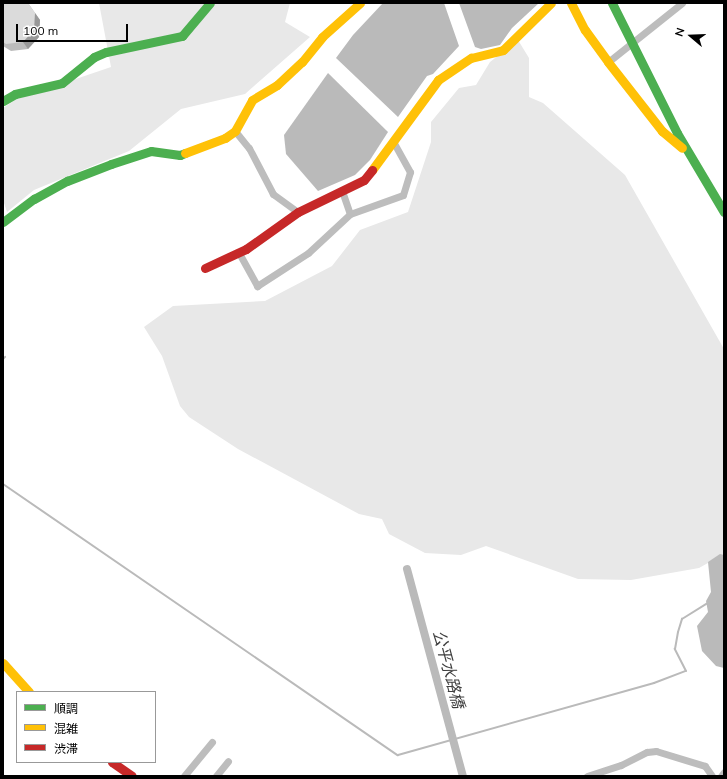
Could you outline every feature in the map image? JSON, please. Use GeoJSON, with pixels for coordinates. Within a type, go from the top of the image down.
{"type":"FeatureCollection","features":[{"type":"Feature","properties":{"kind":"street"},"geometry":{"type":"LineString","coordinates":[[3,101],[15,94],[62,83],[94,57],[106,52],[182,36],[210,3]]}},
{"type":"Feature","properties":{"kind":"street"},"geometry":{"type":"LineString","coordinates":[[3,222],[34,199],[67,181],[111,164],[151,151],[180,155],[208,145],[235,131],[252,100],[278,85],[302,62],[322,37],[360,3]]}},
{"type":"Feature","properties":{"kind":"street"},"geometry":{"type":"LineString","coordinates":[[205,268],[239,253],[273,232],[298,212],[364,180],[438,80],[471,58],[503,50],[551,3]]}},
{"type":"Feature","properties":{"kind":"street"},"geometry":{"type":"LineString","coordinates":[[572,3],[585,30],[608,62],[662,131],[689,153]]}},
{"type":"Feature","properties":{"kind":"street"},"geometry":{"type":"LineString","coordinates":[[612,3],[631,45],[689,153],[721,199],[724,212]]}},
{"type":"Feature","properties":{"kind":"street"},"geometry":{"type":"LineString","coordinates":[[608,62],[682,3]]}},
{"type":"Feature","properties":{"kind":"street"},"geometry":{"type":"LineString","coordinates":[[235,131],[249,148],[273,194],[298,212]]}},
{"type":"Feature","properties":{"kind":"street"},"geometry":{"type":"LineString","coordinates":[[239,253],[257,286],[308,253],[350,214],[403,195],[410,172],[393,141]]}},
{"type":"Feature","properties":{"kind":"street"},"geometry":{"type":"LineString","coordinates":[[342,191],[350,214]]}},
{"type":"Feature","properties":{"kind":"street"},"geometry":{"type":"LineString","coordinates":[[3,664],[28,691]]}},
{"type":"Feature","properties":{"kind":"street"},"geometry":{"type":"LineString","coordinates":[[184,776],[212,742]]}},
{"type":"Feature","properties":{"kind":"street"},"geometry":{"type":"LineString","coordinates":[[587,776],[621,765],[647,752],[656,751],[705,766],[712,776]]}},
{"type":"Feature","properties":{"kind":"street"},"geometry":{"type":"LineString","coordinates":[[216,776],[228,761]]}},
{"type":"Feature","properties":{"kind":"street"},"geometry":{"type":"LineString","coordinates":[[113,763],[132,776]]}},
{"type":"Feature","properties":{"kind":"street"},"geometry":{"type":"LineString","coordinates":[[721,776],[724,772]]}},
{"type":"Feature","properties":{"kind":"shaded area"},"geometry":{"type":"Polygon","coordinates":[[[99,3],[290,3],[285,22],[310,37],[245,94],[181,109],[129,151],[34,190],[7,212],[3,200],[3,108],[17,99],[111,67],[99,3]]]}},
{"type":"Feature","properties":{"kind":"shaded area"},"geometry":{"type":"Polygon","coordinates":[[[383,3],[444,3],[459,46],[433,74],[427,76],[398,117],[336,58],[353,35],[383,3]]]}},
{"type":"Feature","properties":{"kind":"shaded area"},"geometry":{"type":"Polygon","coordinates":[[[459,3],[539,3],[512,28],[500,45],[481,49],[475,47],[459,3]]]}},
{"type":"Feature","properties":{"kind":"shaded area"},"geometry":{"type":"Polygon","coordinates":[[[518,40],[529,58],[529,97],[543,103],[625,175],[724,349],[724,554],[699,568],[631,580],[578,579],[486,546],[461,555],[425,553],[389,534],[382,519],[359,514],[238,449],[189,417],[180,406],[162,356],[144,327],[173,306],[265,301],[332,266],[360,230],[408,212],[431,142],[431,122],[459,88],[476,85],[490,62],[518,40]]]}},
{"type":"Feature","properties":{"kind":"shaded area"},"geometry":{"type":"Polygon","coordinates":[[[328,73],[388,132],[370,160],[355,175],[318,191],[286,154],[284,135],[328,73]]]}},
{"type":"Feature","properties":{"kind":"shaded area"},"geometry":{"type":"Polygon","coordinates":[[[720,554],[724,555],[724,668],[716,666],[702,651],[697,626],[708,612],[706,601],[711,592],[708,562],[720,554]]]}},
{"type":"Feature","properties":{"kind":"building"},"geometry":{"type":"Polygon","coordinates":[[[3,3],[28,3],[35,13],[34,30],[23,42],[6,44],[3,42],[3,3]]]}},
{"type":"Feature","properties":{"kind":"waterway"},"geometry":{"type":"LineString","coordinates":[[3,484],[398,755],[654,683],[686,671],[675,649],[682,619],[708,603]]}},
{"type":"Feature","properties":{"kind":"waterway","name":"公平水路橋"},"geometry":{"type":"LineString","coordinates":[[407,569],[463,776]]}},
{"type":"Feature","properties":{"kind":"traffic: fast"},"geometry":{"type":"LineString","coordinates":[[3,101],[15,94],[62,83],[94,57],[106,52],[182,36],[210,3]]}},
{"type":"Feature","properties":{"kind":"traffic: fast"},"geometry":{"type":"LineString","coordinates":[[612,3],[677,133],[724,212]]}},
{"type":"Feature","properties":{"kind":"traffic: fast"},"geometry":{"type":"LineString","coordinates":[[3,222],[34,199],[67,181],[111,164],[151,151],[180,155],[185,153]]}},
{"type":"Feature","properties":{"kind":"traffic: slow"},"geometry":{"type":"LineString","coordinates":[[185,153],[225,138],[235,131],[252,100],[277,85],[302,62],[322,37],[360,3]]}},
{"type":"Feature","properties":{"kind":"traffic: slow"},"geometry":{"type":"LineString","coordinates":[[372,170],[438,80],[471,58],[503,50],[551,3]]}},
{"type":"Feature","properties":{"kind":"traffic: slow"},"geometry":{"type":"LineString","coordinates":[[571,3],[585,30],[608,62],[662,131],[682,148]]}},
{"type":"Feature","properties":{"kind":"traffic: slow"},"geometry":{"type":"LineString","coordinates":[[3,663],[28,691]]}},
{"type":"Feature","properties":{"kind":"traffic: jam"},"geometry":{"type":"LineString","coordinates":[[205,268],[246,249],[298,212],[364,180],[372,170]]}},
{"type":"Feature","properties":{"kind":"traffic: jam"},"geometry":{"type":"LineString","coordinates":[[113,763],[132,776]]}}]}
